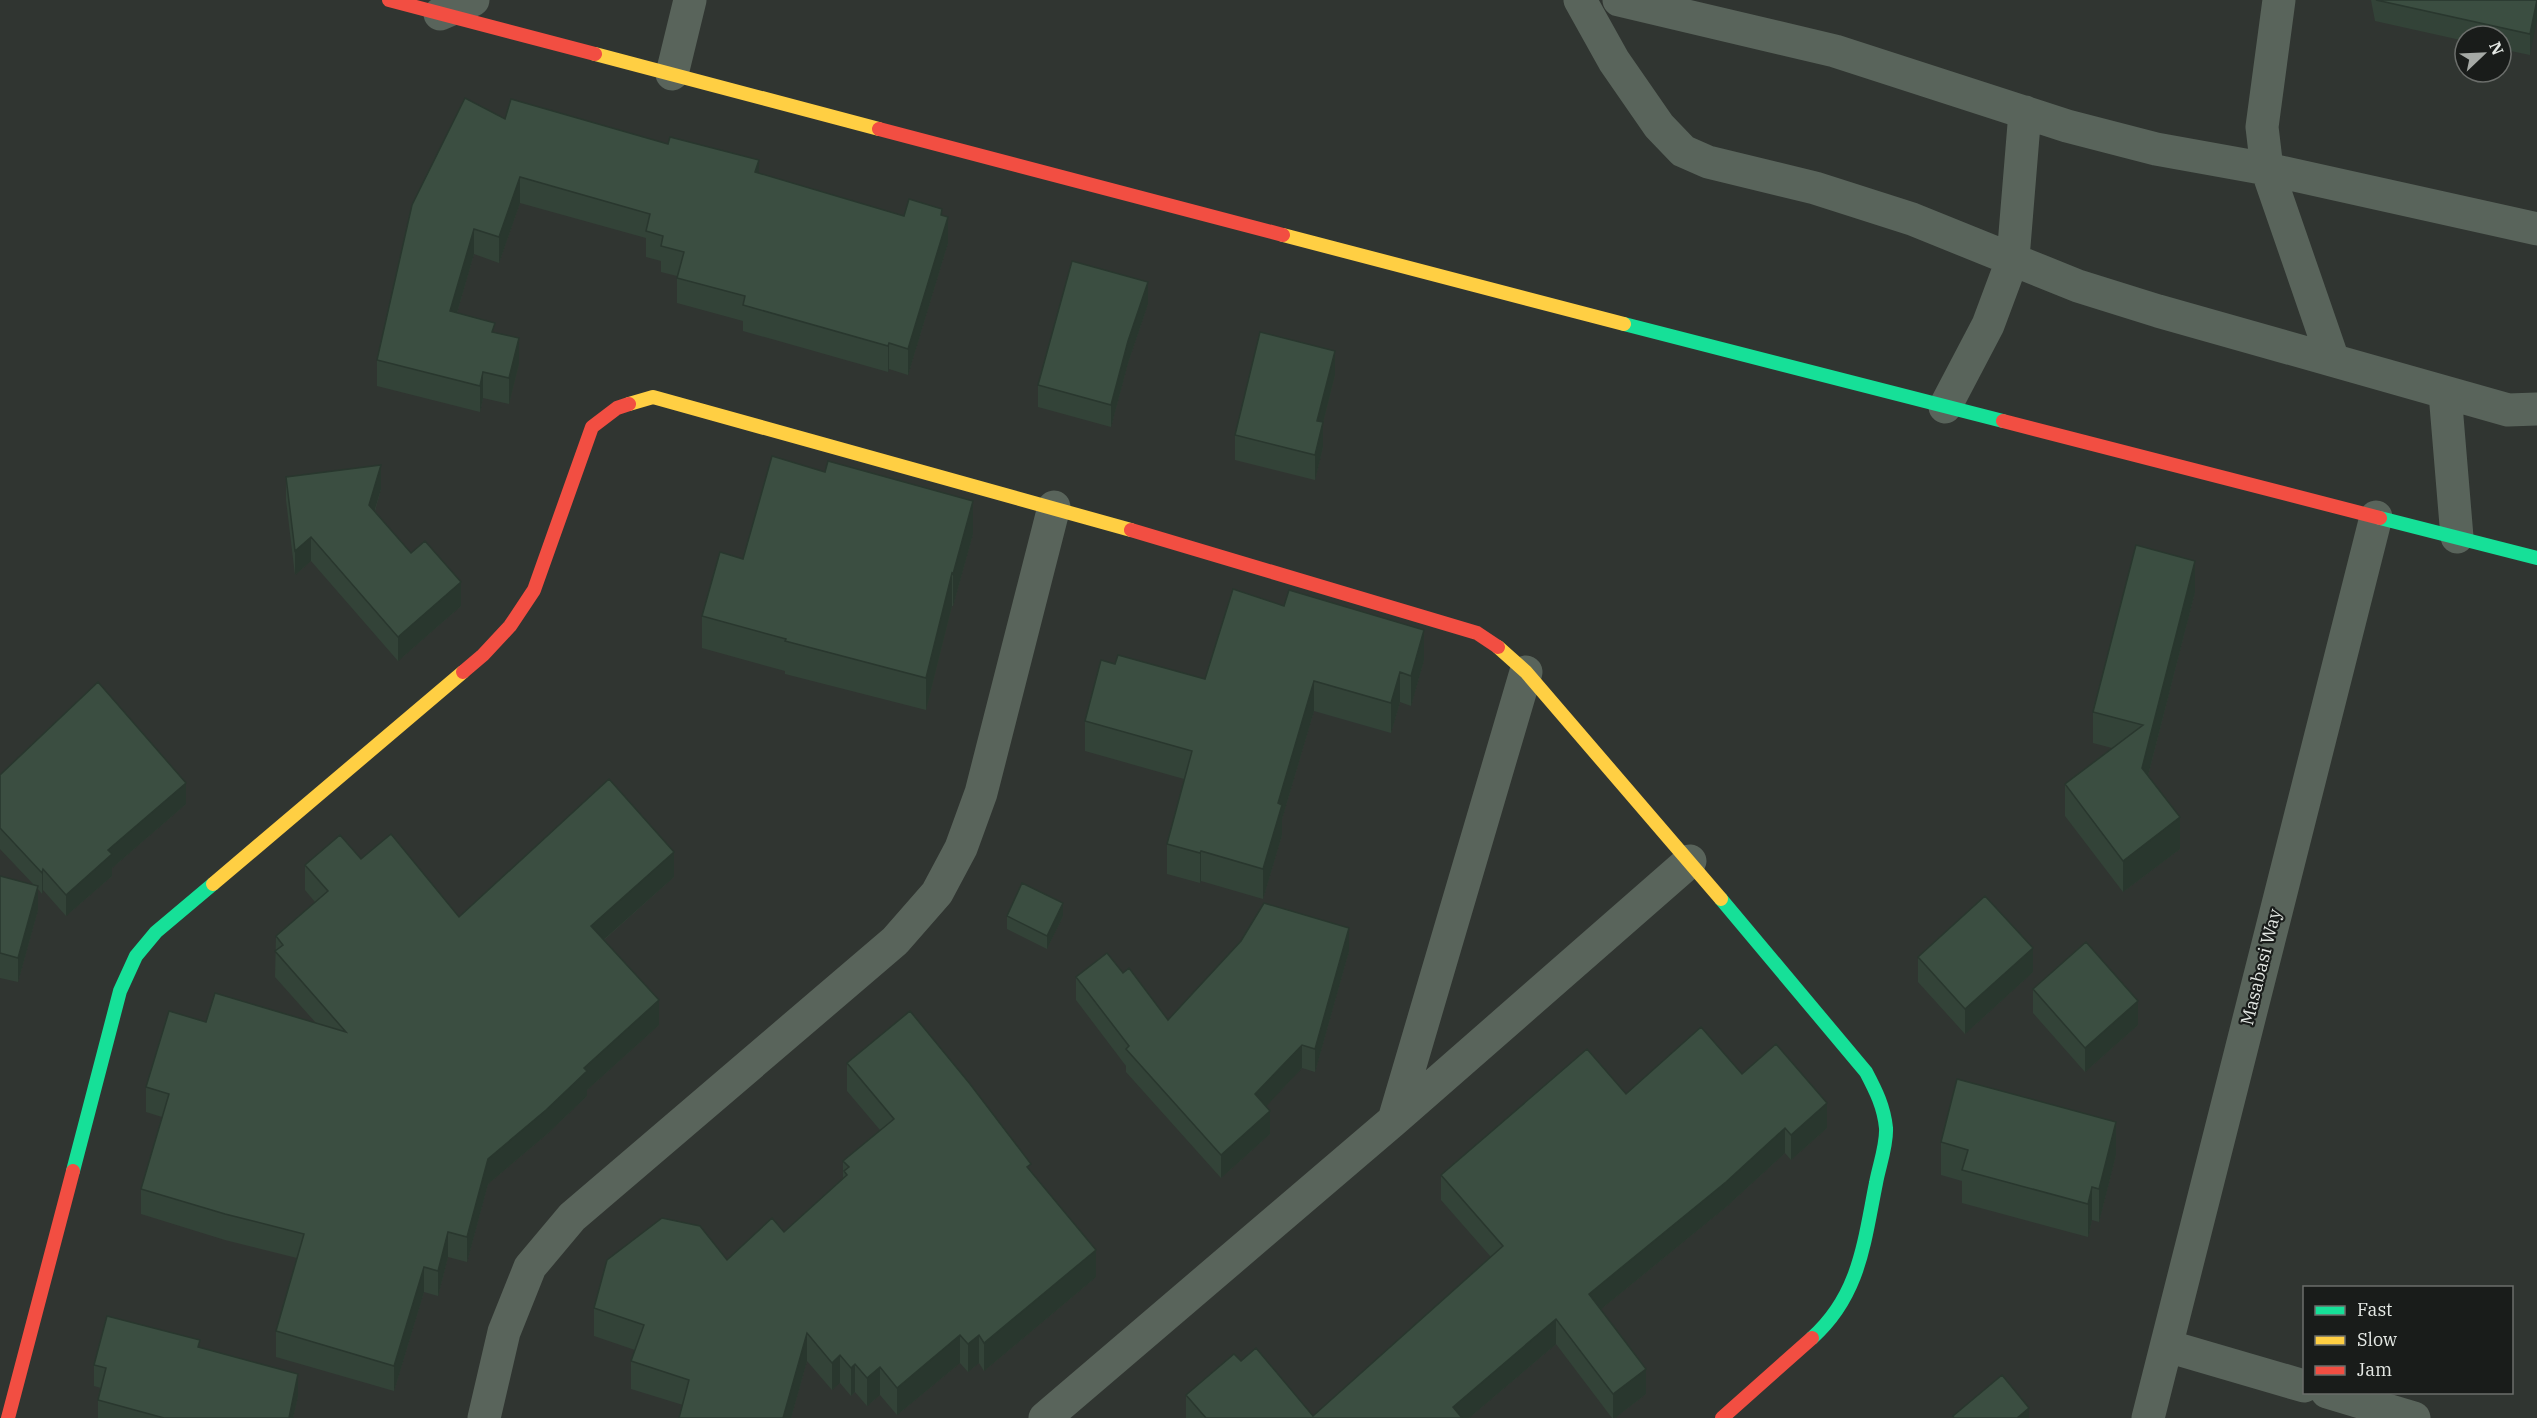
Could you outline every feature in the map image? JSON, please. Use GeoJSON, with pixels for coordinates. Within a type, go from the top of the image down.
{"type":"FeatureCollection","features":[{"type":"Feature","properties":{"kind":"street"},"geometry":{"type":"LineString","coordinates":[[388,0],[1476,286],[2537,558]]}},
{"type":"Feature","properties":{"kind":"street"},"geometry":{"type":"LineString","coordinates":[[440,14],[473,0]]}},
{"type":"Feature","properties":{"kind":"street"},"geometry":{"type":"LineString","coordinates":[[672,74],[690,0]]}},
{"type":"Feature","properties":{"kind":"street"},"geometry":{"type":"LineString","coordinates":[[1580,0],[1614,61],[1653,117],[1683,151],[1708,162],[1815,188],[1912,219],[2078,286],[2158,311],[2508,410],[2537,409]]}},
{"type":"Feature","properties":{"kind":"street"},"geometry":{"type":"LineString","coordinates":[[1619,0],[1835,51],[2067,126],[2156,148],[2267,169],[2537,229]]}},
{"type":"Feature","properties":{"kind":"street"},"geometry":{"type":"LineString","coordinates":[[2279,0],[2262,127],[2267,169],[2333,360]]}},
{"type":"Feature","properties":{"kind":"street"},"geometry":{"type":"LineString","coordinates":[[1945,407],[1988,325],[2013,258],[2025,112]]}},
{"type":"Feature","properties":{"kind":"street"},"geometry":{"type":"LineString","coordinates":[[2445,393],[2457,537]]}},
{"type":"Feature","properties":{"kind":"street"},"geometry":{"type":"LineString","coordinates":[[8,1418],[120,991],[136,956],[156,932],[483,655],[510,626],[534,590],[592,427],[617,408],[653,397],[1054,507],[1477,633],[1503,650],[1526,672],[1690,861],[1866,1072],[1881,1100],[1886,1131],[1860,1265],[1844,1301],[1824,1327],[1722,1418]]}},
{"type":"Feature","properties":{"kind":"street"},"geometry":{"type":"LineString","coordinates":[[484,1418],[504,1332],[530,1267],[572,1217],[895,941],[937,893],[961,848],[981,793],[1054,507]]}},
{"type":"Feature","properties":{"kind":"street","name":"Masabasi Way"},"geometry":{"type":"LineString","coordinates":[[2148,1418],[2376,517]]}},
{"type":"Feature","properties":{"kind":"street"},"geometry":{"type":"LineString","coordinates":[[1394,1120],[1526,672]]}},
{"type":"Feature","properties":{"kind":"street"},"geometry":{"type":"LineString","coordinates":[[1045,1418],[1394,1120],[1690,861]]}},
{"type":"Feature","properties":{"kind":"street"},"geometry":{"type":"LineString","coordinates":[[2167,1346],[2303,1386]]}},
{"type":"Feature","properties":{"kind":"street"},"geometry":{"type":"LineString","coordinates":[[2334,1394],[2414,1418]]}},
{"type":"Feature","properties":{"kind":"building"},"geometry":{"type":"Polygon","coordinates":[[[2376,0],[2537,0],[2530,34],[2513,30],[2513,24],[2485,24],[2376,0]]]}},
{"type":"Feature","properties":{"kind":"building"},"geometry":{"type":"Polygon","coordinates":[[[465,98],[505,119],[511,99],[668,144],[670,137],[759,160],[755,172],[904,216],[909,199],[942,209],[941,215],[948,217],[908,349],[889,343],[888,346],[743,305],[745,296],[677,278],[684,252],[661,246],[663,236],[646,231],[650,214],[520,177],[499,237],[474,229],[450,311],[495,323],[492,332],[519,338],[509,378],[483,372],[480,386],[377,360],[412,205],[465,98]]]}},
{"type":"Feature","properties":{"kind":"building"},"geometry":{"type":"Polygon","coordinates":[[[1072,261],[1148,282],[1128,341],[1111,405],[1038,385],[1072,261]]]}},
{"type":"Feature","properties":{"kind":"building"},"geometry":{"type":"Polygon","coordinates":[[[1260,332],[1335,351],[1317,421],[1323,422],[1315,455],[1235,435],[1260,332]]]}},
{"type":"Feature","properties":{"kind":"building"},"geometry":{"type":"Polygon","coordinates":[[[772,456],[825,472],[828,461],[973,501],[952,573],[926,678],[785,641],[786,639],[702,616],[720,552],[743,559],[772,456]]]}},
{"type":"Feature","properties":{"kind":"building"},"geometry":{"type":"Polygon","coordinates":[[[381,465],[369,505],[411,553],[425,541],[461,582],[398,637],[311,537],[295,551],[286,477],[381,465]]]}},
{"type":"Feature","properties":{"kind":"building"},"geometry":{"type":"Polygon","coordinates":[[[2136,545],[2195,561],[2142,768],[2180,817],[2123,861],[2065,784],[2143,725],[2093,712],[2136,545]]]}},
{"type":"Feature","properties":{"kind":"building"},"geometry":{"type":"Polygon","coordinates":[[[1233,589],[1284,606],[1289,590],[1424,630],[1411,676],[1400,672],[1391,703],[1314,681],[1278,803],[1282,805],[1263,869],[1167,844],[1192,751],[1085,721],[1101,660],[1115,664],[1118,655],[1205,679],[1233,589]]]}},
{"type":"Feature","properties":{"kind":"building"},"geometry":{"type":"Polygon","coordinates":[[[98,682],[186,783],[108,850],[112,854],[66,895],[43,869],[42,873],[0,828],[0,775],[98,682]]]}},
{"type":"Feature","properties":{"kind":"building"},"geometry":{"type":"Polygon","coordinates":[[[609,779],[674,852],[591,926],[659,1000],[584,1068],[587,1071],[546,1110],[488,1159],[467,1237],[448,1232],[438,1271],[424,1267],[394,1366],[276,1331],[304,1234],[141,1189],[169,1094],[146,1087],[169,1011],[206,1022],[215,993],[346,1032],[275,951],[283,945],[276,936],[328,891],[305,865],[340,835],[361,859],[391,834],[459,917],[609,779]]]}},
{"type":"Feature","properties":{"kind":"building"},"geometry":{"type":"Polygon","coordinates":[[[0,876],[38,886],[18,958],[0,953],[0,876]]]}},
{"type":"Feature","properties":{"kind":"building"},"geometry":{"type":"Polygon","coordinates":[[[1022,883],[1063,903],[1047,936],[1007,916],[1022,883]]]}},
{"type":"Feature","properties":{"kind":"building"},"geometry":{"type":"Polygon","coordinates":[[[1985,896],[2033,948],[1965,1009],[1918,957],[1985,896]]]}},
{"type":"Feature","properties":{"kind":"building"},"geometry":{"type":"Polygon","coordinates":[[[1264,903],[1349,928],[1315,1049],[1302,1045],[1255,1094],[1270,1111],[1221,1155],[1126,1049],[1129,1046],[1076,977],[1107,953],[1123,973],[1129,968],[1168,1020],[1241,941],[1264,903]]]}},
{"type":"Feature","properties":{"kind":"building"},"geometry":{"type":"Polygon","coordinates":[[[2086,942],[2138,1001],[2085,1048],[2033,989],[2086,942]]]}},
{"type":"Feature","properties":{"kind":"building"},"geometry":{"type":"Polygon","coordinates":[[[910,1011],[1031,1164],[1027,1167],[1096,1250],[984,1343],[979,1335],[968,1344],[960,1335],[897,1388],[880,1367],[867,1378],[855,1364],[851,1368],[840,1355],[832,1363],[807,1333],[783,1418],[679,1418],[689,1380],[631,1361],[644,1325],[594,1308],[607,1260],[662,1218],[700,1226],[727,1260],[772,1218],[784,1232],[847,1175],[844,1171],[849,1167],[843,1161],[894,1119],[847,1063],[910,1011]]]}},
{"type":"Feature","properties":{"kind":"building"},"geometry":{"type":"Polygon","coordinates":[[[1701,1027],[1742,1074],[1776,1044],[1827,1103],[1791,1135],[1785,1128],[1726,1182],[1589,1294],[1646,1369],[1613,1394],[1556,1319],[1453,1407],[1462,1418],[1206,1418],[1186,1395],[1234,1354],[1241,1361],[1256,1348],[1313,1416],[1503,1246],[1441,1175],[1587,1049],[1626,1094],[1701,1027]]]}},
{"type":"Feature","properties":{"kind":"building"},"geometry":{"type":"Polygon","coordinates":[[[1957,1079],[2116,1122],[2099,1189],[2092,1187],[2088,1204],[1962,1170],[1968,1150],[1941,1142],[1957,1079]]]}},
{"type":"Feature","properties":{"kind":"building"},"geometry":{"type":"Polygon","coordinates":[[[107,1316],[200,1340],[198,1347],[298,1374],[289,1418],[164,1418],[98,1400],[106,1368],[94,1365],[107,1316]]]}},
{"type":"Feature","properties":{"kind":"building"},"geometry":{"type":"Polygon","coordinates":[[[2002,1375],[2029,1408],[2017,1418],[1954,1418],[1953,1416],[2002,1375]]]}},
{"type":"Feature","properties":{"kind":"traffic: fast"},"geometry":{"type":"LineString","coordinates":[[1624,324],[2003,421]]}},
{"type":"Feature","properties":{"kind":"traffic: fast"},"geometry":{"type":"LineString","coordinates":[[2380,518],[2537,558]]}},
{"type":"Feature","properties":{"kind":"traffic: fast"},"geometry":{"type":"LineString","coordinates":[[73,1171],[120,991],[136,956],[156,932],[213,884]]}},
{"type":"Feature","properties":{"kind":"traffic: fast"},"geometry":{"type":"LineString","coordinates":[[1721,899],[1866,1072],[1879,1099],[1885,1120],[1884,1148],[1858,1266],[1841,1304],[1812,1338]]}},
{"type":"Feature","properties":{"kind":"traffic: slow"},"geometry":{"type":"LineString","coordinates":[[595,54],[879,129]]}},
{"type":"Feature","properties":{"kind":"traffic: slow"},"geometry":{"type":"LineString","coordinates":[[1283,235],[1624,324]]}},
{"type":"Feature","properties":{"kind":"traffic: slow"},"geometry":{"type":"LineString","coordinates":[[629,404],[653,397],[1131,530]]}},
{"type":"Feature","properties":{"kind":"traffic: slow"},"geometry":{"type":"LineString","coordinates":[[1498,647],[1526,672],[1721,899]]}},
{"type":"Feature","properties":{"kind":"traffic: slow"},"geometry":{"type":"LineString","coordinates":[[213,884],[463,672]]}},
{"type":"Feature","properties":{"kind":"traffic: jam"},"geometry":{"type":"LineString","coordinates":[[389,0],[595,54]]}},
{"type":"Feature","properties":{"kind":"traffic: jam"},"geometry":{"type":"LineString","coordinates":[[879,129],[1283,235]]}},
{"type":"Feature","properties":{"kind":"traffic: jam"},"geometry":{"type":"LineString","coordinates":[[463,672],[483,655],[510,626],[534,590],[592,427],[617,408],[629,404]]}},
{"type":"Feature","properties":{"kind":"traffic: jam"},"geometry":{"type":"LineString","coordinates":[[2003,421],[2380,518]]}},
{"type":"Feature","properties":{"kind":"traffic: jam"},"geometry":{"type":"LineString","coordinates":[[1131,530],[1477,633],[1498,647]]}},
{"type":"Feature","properties":{"kind":"traffic: jam"},"geometry":{"type":"LineString","coordinates":[[8,1418],[73,1171]]}},
{"type":"Feature","properties":{"kind":"traffic: jam"},"geometry":{"type":"LineString","coordinates":[[1722,1418],[1812,1338]]}}]}
